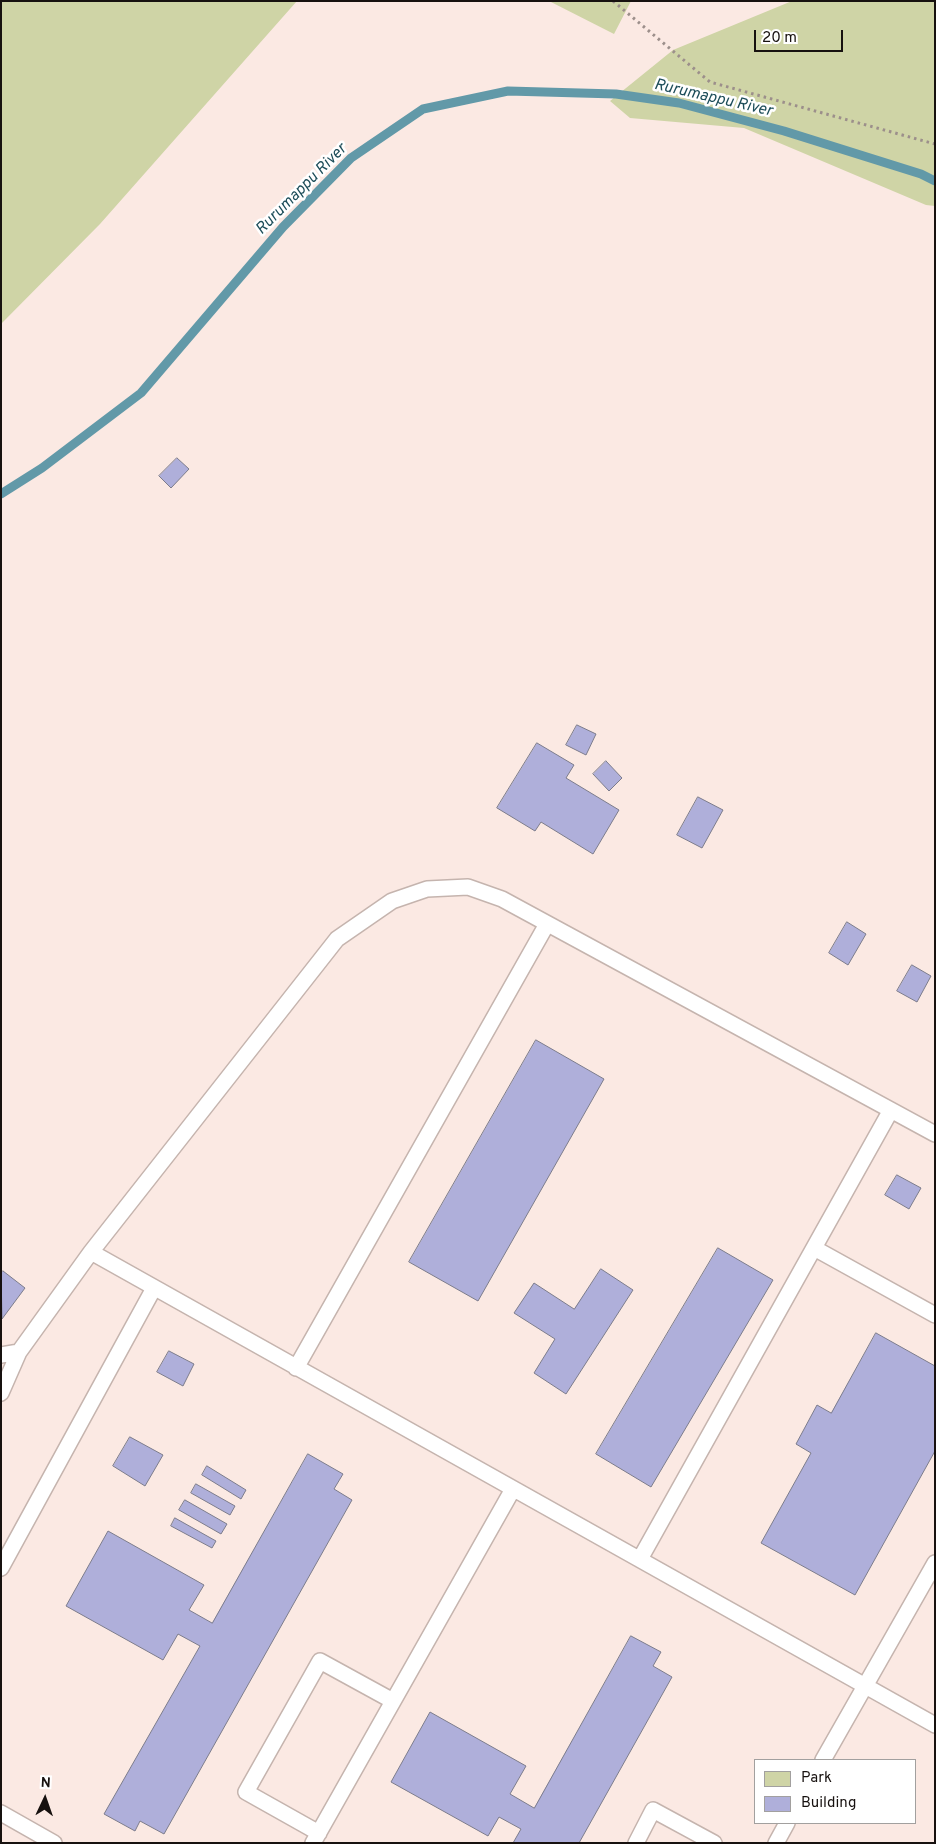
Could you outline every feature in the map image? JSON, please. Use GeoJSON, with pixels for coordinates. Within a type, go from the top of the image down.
{"type":"FeatureCollection","features":[{"type":"Feature","properties":{"kind":"lane"},"geometry":{"type":"LineString","coordinates":[[1,1393],[19,1352],[91,1252],[338,939],[392,901],[427,889],[468,887],[502,899],[935,1134]]}},
{"type":"Feature","properties":{"kind":"lane"},"geometry":{"type":"LineString","coordinates":[[296,1368],[546,924]]}},
{"type":"Feature","properties":{"kind":"lane"},"geometry":{"type":"LineString","coordinates":[[640,1560],[891,1110]]}},
{"type":"Feature","properties":{"kind":"lane"},"geometry":{"type":"LineString","coordinates":[[814,1248],[935,1315]]}},
{"type":"Feature","properties":{"kind":"lane"},"geometry":{"type":"LineString","coordinates":[[91,1252],[935,1725]]}},
{"type":"Feature","properties":{"kind":"lane"},"geometry":{"type":"LineString","coordinates":[[1,1568],[154,1288]]}},
{"type":"Feature","properties":{"kind":"lane"},"geometry":{"type":"LineString","coordinates":[[1,1355],[19,1352]]}},
{"type":"Feature","properties":{"kind":"lane"},"geometry":{"type":"LineString","coordinates":[[393,1701],[320,1661],[246,1792],[316,1838],[513,1489]]}},
{"type":"Feature","properties":{"kind":"lane"},"geometry":{"type":"LineString","coordinates":[[824,1759],[935,1563]]}},
{"type":"Feature","properties":{"kind":"lane"},"geometry":{"type":"LineString","coordinates":[[636,1843],[653,1810],[714,1843]]}},
{"type":"Feature","properties":{"kind":"lane"},"geometry":{"type":"LineString","coordinates":[[1,1813],[54,1843]]}},
{"type":"Feature","properties":{"kind":"lane"},"geometry":{"type":"LineString","coordinates":[[776,1843],[786,1824]]}},
{"type":"Feature","properties":{"kind":"path"},"geometry":{"type":"LineString","coordinates":[[613,1],[710,82],[935,144]]}},
{"type":"Feature","properties":{"kind":"green space"},"geometry":{"type":"Polygon","coordinates":[[[1,1],[297,1],[100,224],[1,324],[1,1]]]}},
{"type":"Feature","properties":{"kind":"green space"},"geometry":{"type":"Polygon","coordinates":[[[549,1],[631,1],[614,34],[549,1]]]}},
{"type":"Feature","properties":{"kind":"green space"},"geometry":{"type":"Polygon","coordinates":[[[792,1],[935,1],[935,206],[926,205],[744,128],[630,118],[610,101],[673,50],[792,1]]]}},
{"type":"Feature","properties":{"kind":"building"},"geometry":{"type":"Polygon","coordinates":[[[177,458],[189,469],[171,488],[159,476],[177,458]]]}},
{"type":"Feature","properties":{"kind":"building"},"geometry":{"type":"Polygon","coordinates":[[[577,725],[596,734],[586,755],[566,745],[577,725]]]}},
{"type":"Feature","properties":{"kind":"building"},"geometry":{"type":"Polygon","coordinates":[[[537,743],[574,765],[566,778],[619,810],[593,854],[541,822],[535,831],[497,808],[537,743]]]}},
{"type":"Feature","properties":{"kind":"building"},"geometry":{"type":"Polygon","coordinates":[[[606,761],[622,778],[609,791],[593,774],[606,761]]]}},
{"type":"Feature","properties":{"kind":"building"},"geometry":{"type":"Polygon","coordinates":[[[698,797],[723,810],[702,848],[677,835],[698,797]]]}},
{"type":"Feature","properties":{"kind":"building"},"geometry":{"type":"Polygon","coordinates":[[[847,922],[866,934],[848,965],[829,953],[847,922]]]}},
{"type":"Feature","properties":{"kind":"building"},"geometry":{"type":"Polygon","coordinates":[[[912,965],[931,976],[917,1002],[897,991],[912,965]]]}},
{"type":"Feature","properties":{"kind":"building"},"geometry":{"type":"Polygon","coordinates":[[[536,1040],[604,1079],[478,1301],[409,1262],[536,1040]]]}},
{"type":"Feature","properties":{"kind":"building"},"geometry":{"type":"Polygon","coordinates":[[[897,1175],[921,1188],[909,1209],[885,1195],[897,1175]]]}},
{"type":"Feature","properties":{"kind":"building"},"geometry":{"type":"Polygon","coordinates":[[[718,1248],[773,1280],[651,1487],[596,1454],[718,1248]]]}},
{"type":"Feature","properties":{"kind":"building"},"geometry":{"type":"Polygon","coordinates":[[[601,1269],[633,1290],[566,1394],[534,1373],[555,1339],[514,1313],[534,1283],[574,1309],[601,1269]]]}},
{"type":"Feature","properties":{"kind":"building"},"geometry":{"type":"Polygon","coordinates":[[[3,1271],[25,1288],[2,1319],[1,1273],[3,1271]]]}},
{"type":"Feature","properties":{"kind":"building"},"geometry":{"type":"Polygon","coordinates":[[[876,1333],[935,1366],[935,1451],[855,1595],[761,1543],[811,1453],[796,1444],[817,1405],[831,1413],[876,1333]]]}},
{"type":"Feature","properties":{"kind":"building"},"geometry":{"type":"Polygon","coordinates":[[[169,1351],[194,1364],[183,1386],[157,1372],[169,1351]]]}},
{"type":"Feature","properties":{"kind":"building"},"geometry":{"type":"Polygon","coordinates":[[[130,1437],[163,1455],[145,1486],[113,1466],[130,1437]]]}},
{"type":"Feature","properties":{"kind":"building"},"geometry":{"type":"Polygon","coordinates":[[[308,1454],[343,1474],[334,1489],[352,1500],[164,1834],[140,1821],[135,1831],[104,1814],[200,1646],[178,1634],[163,1660],[66,1606],[108,1531],[204,1585],[189,1610],[212,1623],[308,1454]]]}},
{"type":"Feature","properties":{"kind":"building"},"geometry":{"type":"Polygon","coordinates":[[[207,1466],[246,1490],[241,1499],[202,1475],[207,1466]]]}},
{"type":"Feature","properties":{"kind":"building"},"geometry":{"type":"Polygon","coordinates":[[[196,1484],[235,1506],[230,1515],[191,1493],[196,1484]]]}},
{"type":"Feature","properties":{"kind":"building"},"geometry":{"type":"Polygon","coordinates":[[[185,1500],[227,1524],[221,1534],[179,1510],[185,1500]]]}},
{"type":"Feature","properties":{"kind":"building"},"geometry":{"type":"Polygon","coordinates":[[[175,1518],[216,1541],[212,1548],[171,1526],[175,1518]]]}},
{"type":"Feature","properties":{"kind":"building"},"geometry":{"type":"Polygon","coordinates":[[[631,1636],[661,1652],[653,1666],[672,1677],[579,1843],[513,1843],[521,1829],[499,1817],[488,1836],[391,1782],[430,1712],[526,1766],[510,1794],[534,1808],[631,1636]]]}},
{"type":"Feature","properties":{"kind":"waterway","name":"Rurumappu River"},"geometry":{"type":"LineString","coordinates":[[1,494],[42,468],[141,393],[283,227],[351,158],[423,109],[508,91],[616,94],[679,103],[784,131],[921,174],[935,181]]}}]}
